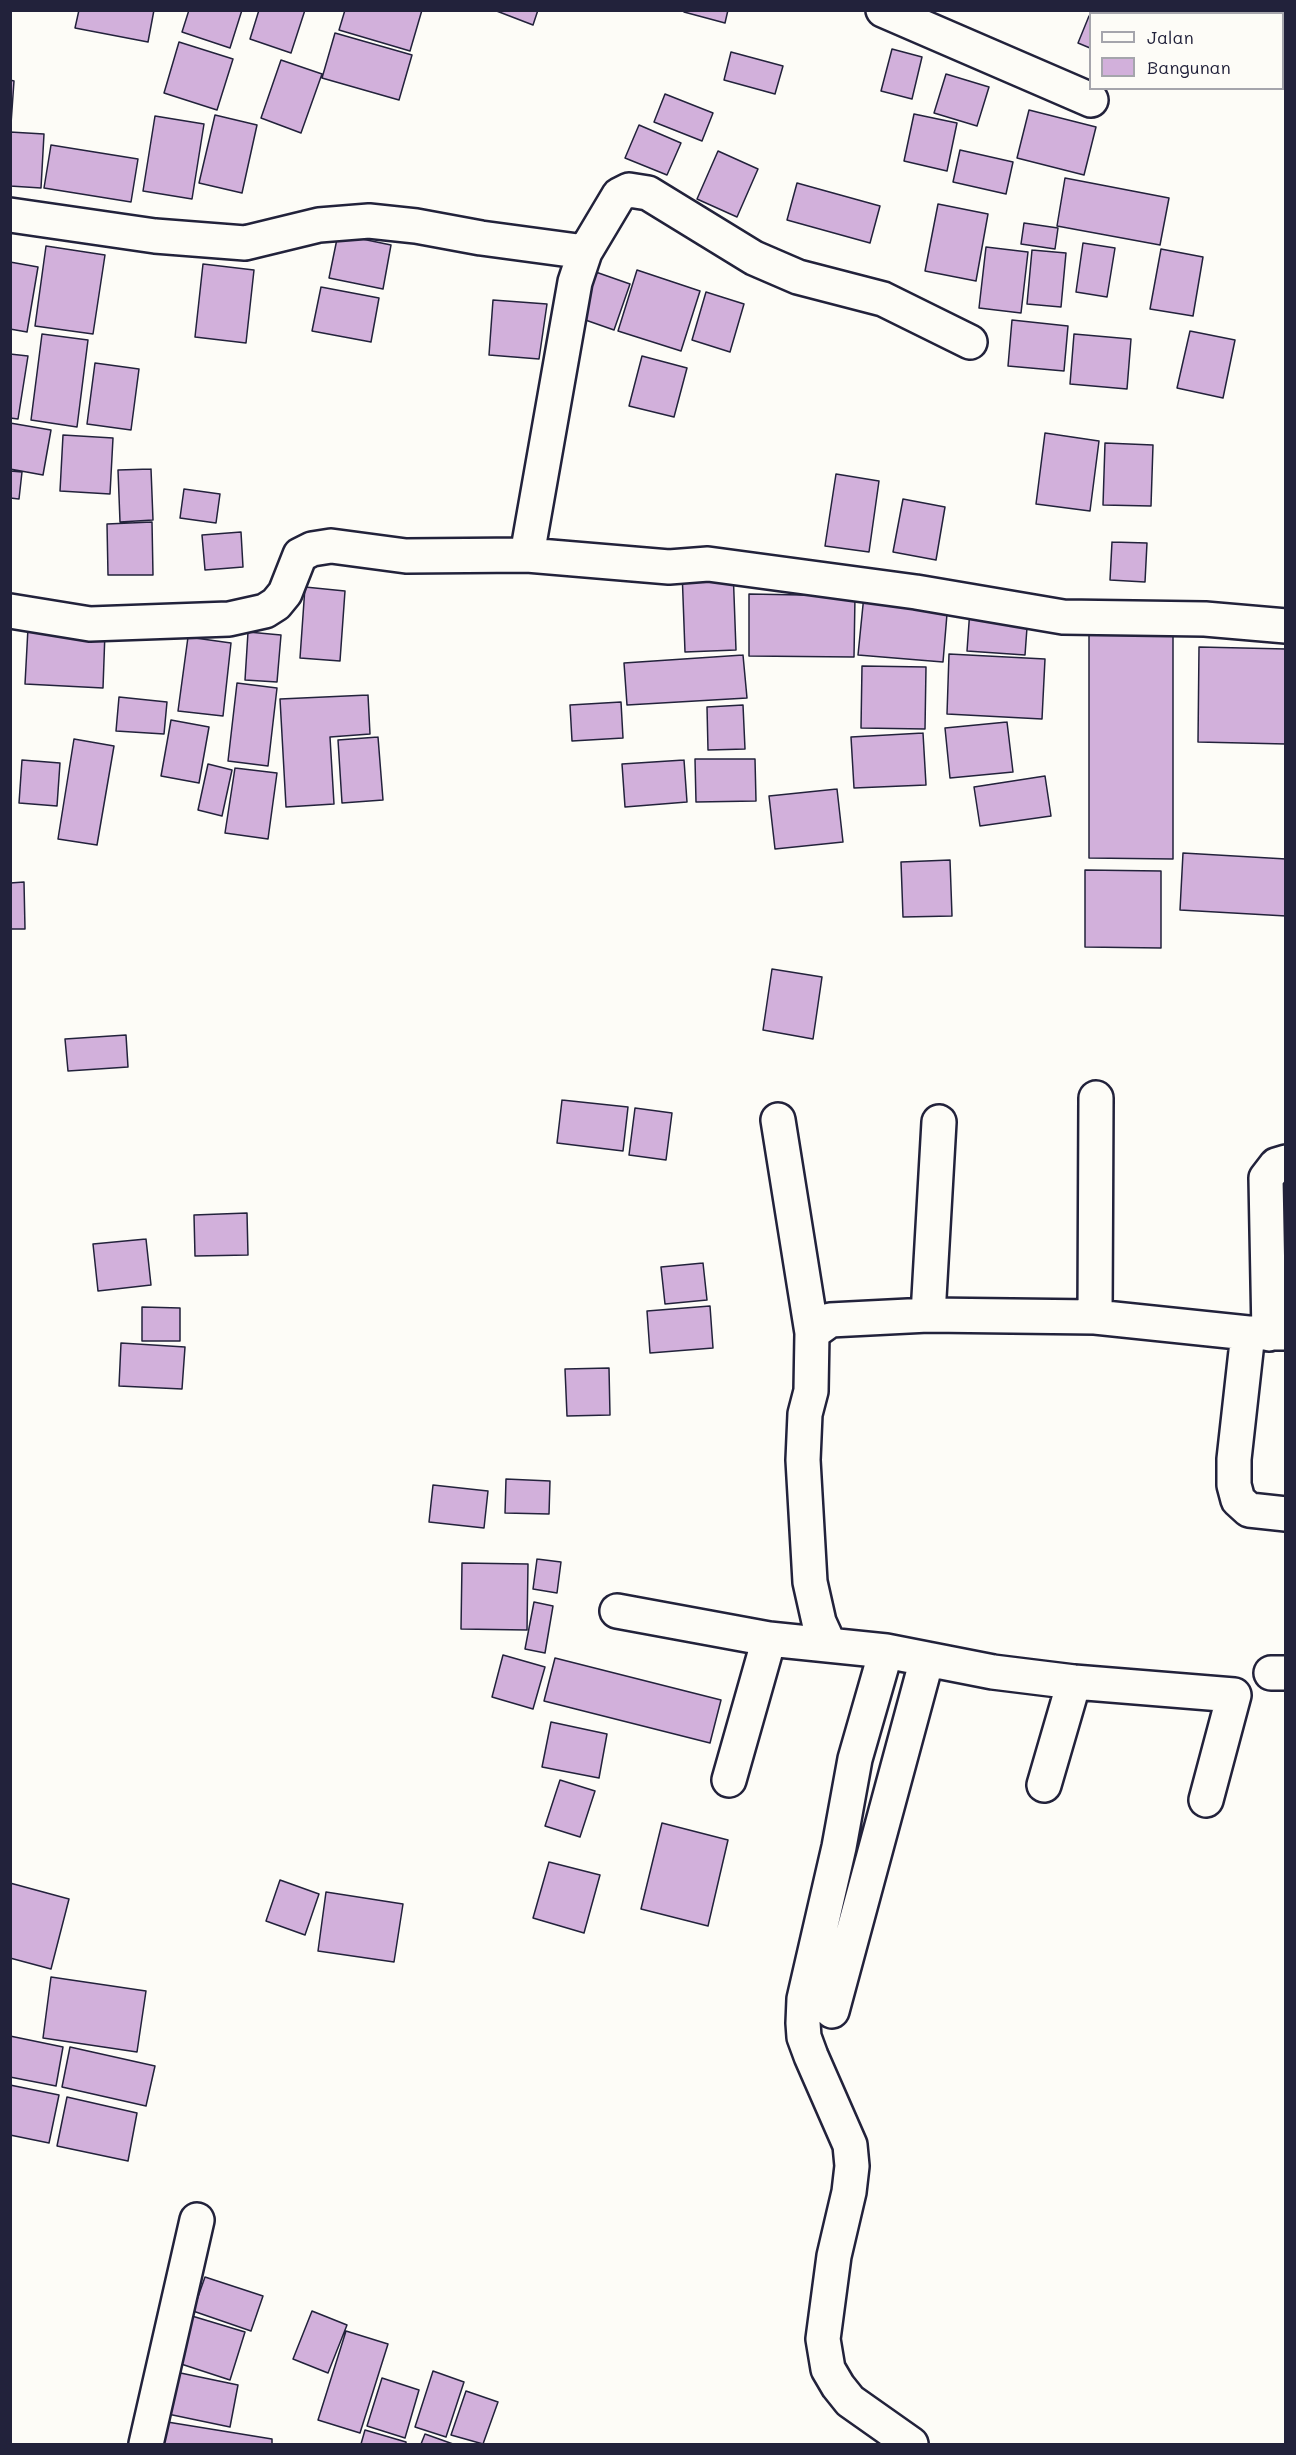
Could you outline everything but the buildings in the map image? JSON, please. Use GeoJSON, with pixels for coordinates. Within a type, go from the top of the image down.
{"type":"FeatureCollection","features":[{"type":"Feature","properties":{"kind":"street"},"geometry":{"type":"LineString","coordinates":[[883,10],[941,21],[1091,100]]}},
{"type":"Feature","properties":{"kind":"street"},"geometry":{"type":"LineString","coordinates":[[527,555],[575,282],[585,252],[619,195],[629,190],[648,194],[754,258],[798,277],[883,299],[970,342]]}},
{"type":"Feature","properties":{"kind":"street"},"geometry":{"type":"LineString","coordinates":[[10,215],[155,236],[245,243],[319,225],[369,221],[585,252]]}},
{"type":"Feature","properties":{"kind":"street"},"geometry":{"type":"LineString","coordinates":[[10,611],[90,624],[228,619],[265,611],[276,604],[285,593],[300,555],[312,549],[339,547],[406,556],[527,555],[646,567],[719,565],[916,592],[1063,617],[1205,619],[1286,626]]}},
{"type":"Feature","properties":{"kind":"street"},"geometry":{"type":"LineString","coordinates":[[1095,1317],[1096,1098]]}},
{"type":"Feature","properties":{"kind":"street"},"geometry":{"type":"LineString","coordinates":[[778,1120],[812,1333],[812,1391],[805,1414],[803,1460],[810,1582],[819,1622],[829,1644]]}},
{"type":"Feature","properties":{"kind":"street"},"geometry":{"type":"LineString","coordinates":[[928,1315],[939,1122]]}},
{"type":"Feature","properties":{"kind":"street"},"geometry":{"type":"LineString","coordinates":[[1286,1162],[1276,1165],[1266,1178],[1268,1333],[1234,1460],[1234,1485],[1241,1504],[1249,1509],[1286,1514]]}},
{"type":"Feature","properties":{"kind":"street"},"geometry":{"type":"LineString","coordinates":[[812,1333],[830,1320],[928,1315],[1095,1317],[1268,1333]]}},
{"type":"Feature","properties":{"kind":"street"},"geometry":{"type":"LineString","coordinates":[[617,1611],[769,1639],[886,1651],[993,1671],[1074,1682],[1234,1695],[1206,1800]]}},
{"type":"Feature","properties":{"kind":"street"},"geometry":{"type":"LineString","coordinates":[[729,1780],[769,1639]]}},
{"type":"Feature","properties":{"kind":"street"},"geometry":{"type":"LineString","coordinates":[[886,1651],[855,1759],[839,1847],[804,1999],[803,2023],[804,2037],[811,2056],[850,2145],[852,2166],[849,2192],[834,2256],[823,2339],[828,2369],[850,2401],[911,2445]]}},
{"type":"Feature","properties":{"kind":"street"},"geometry":{"type":"LineString","coordinates":[[832,2011],[927,1659]]}},
{"type":"Feature","properties":{"kind":"street"},"geometry":{"type":"LineString","coordinates":[[1044,1785],[1074,1682]]}},
{"type":"Feature","properties":{"kind":"street"},"geometry":{"type":"LineString","coordinates":[[146,2445],[197,2220]]}}]}
